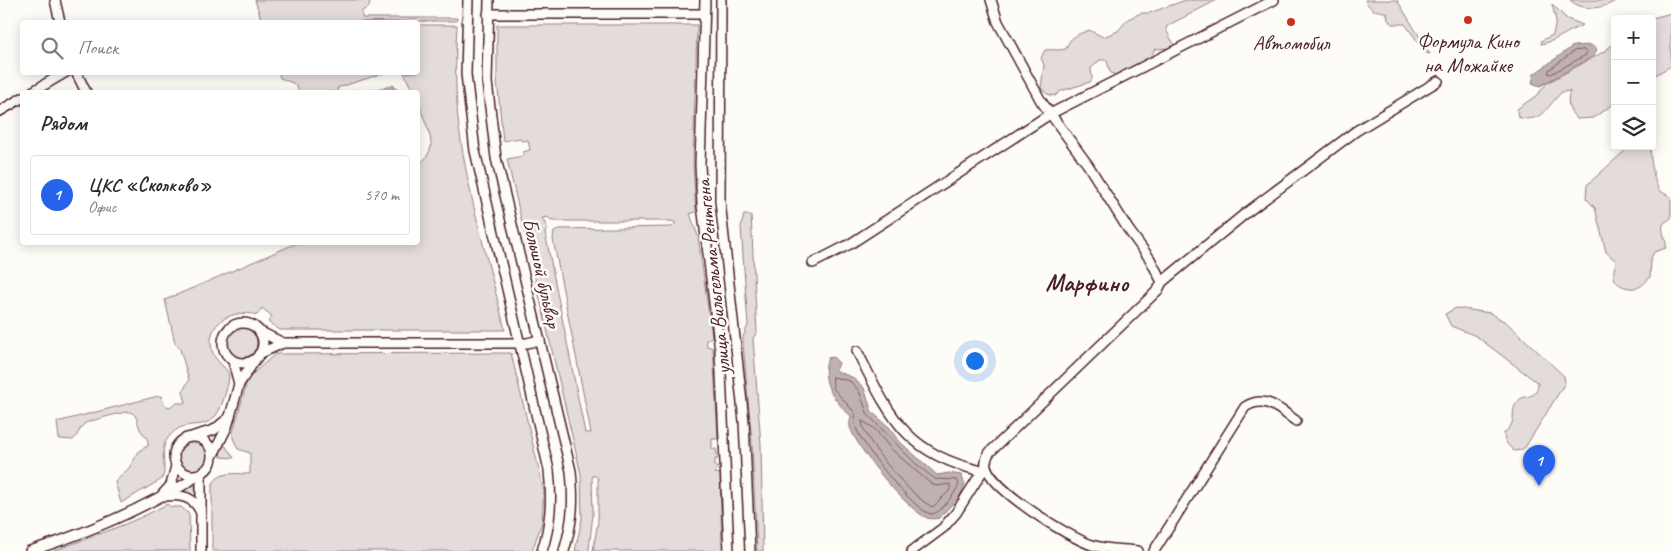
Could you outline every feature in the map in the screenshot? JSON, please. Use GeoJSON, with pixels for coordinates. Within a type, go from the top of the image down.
{"type":"FeatureCollection","features":[{"type":"Feature","properties":{"kind":"street"},"geometry":{"type":"LineString","coordinates":[[56,0],[60,20]]}},
{"type":"Feature","properties":{"kind":"street","name":"Большой бульвар"},"geometry":{"type":"LineString","coordinates":[[468,0],[466,74],[469,114],[475,151],[546,455],[552,497],[551,518],[542,551]]}},
{"type":"Feature","properties":{"kind":"street","name":"Большой бульвар"},"geometry":{"type":"LineString","coordinates":[[489,0],[487,82],[492,132],[571,470],[574,501],[571,528],[564,551]]}},
{"type":"Feature","properties":{"kind":"street","name":"улица Вильгельма Рентгена"},"geometry":{"type":"LineString","coordinates":[[705,0],[700,164],[702,205],[721,360],[729,551]]}},
{"type":"Feature","properties":{"kind":"street","name":"улица Вильгельма Рентгена"},"geometry":{"type":"LineString","coordinates":[[721,0],[720,200],[744,421],[750,551]]}},
{"type":"Feature","properties":{"kind":"street"},"geometry":{"type":"LineString","coordinates":[[991,0],[998,22],[1012,50],[1050,114],[1088,165],[1128,229],[1150,259],[1162,282]]}},
{"type":"Feature","properties":{"kind":"street"},"geometry":{"type":"LineString","coordinates":[[813,263],[850,244],[1050,114],[1274,0]]}},
{"type":"Feature","properties":{"kind":"street"},"geometry":{"type":"LineString","coordinates":[[488,14],[704,14]]}},
{"type":"Feature","properties":{"kind":"street"},"geometry":{"type":"LineString","coordinates":[[35,90],[61,75]]}},
{"type":"Feature","properties":{"kind":"street"},"geometry":{"type":"LineString","coordinates":[[78,75],[85,90]]}},
{"type":"Feature","properties":{"kind":"street"},"geometry":{"type":"LineString","coordinates":[[912,551],[943,528],[952,518],[984,468],[990,452],[1158,290],[1162,282],[1246,213],[1348,137],[1438,81]]}},
{"type":"Feature","properties":{"kind":"street"},"geometry":{"type":"LineString","coordinates":[[0,111],[20,99]]}},
{"type":"Feature","properties":{"kind":"street"},"geometry":{"type":"LineString","coordinates":[[284,343],[245,363],[234,361],[223,347],[224,336],[227,330],[243,323],[284,343],[519,343],[540,340]]}},
{"type":"Feature","properties":{"kind":"street"},"geometry":{"type":"LineString","coordinates":[[30,551],[105,523],[160,497],[191,482],[211,465],[213,455],[220,444],[230,417],[239,384],[258,356],[262,342],[258,331]]}},
{"type":"Feature","properties":{"kind":"street"},"geometry":{"type":"LineString","coordinates":[[857,352],[886,408],[914,442],[934,455],[956,465],[984,468],[1024,505],[1081,541],[1103,548],[1138,551]]}},
{"type":"Feature","properties":{"kind":"street"},"geometry":{"type":"LineString","coordinates":[[234,361],[239,384]]}},
{"type":"Feature","properties":{"kind":"street"},"geometry":{"type":"LineString","coordinates":[[1154,551],[1245,407],[1265,401],[1296,421]]}},
{"type":"Feature","properties":{"kind":"street"},"geometry":{"type":"LineString","coordinates":[[160,497],[171,484],[176,466],[174,456],[176,447],[183,440],[214,430],[230,417]]}},
{"type":"Feature","properties":{"kind":"street"},"geometry":{"type":"LineString","coordinates":[[192,437],[206,442],[213,455]]}},
{"type":"Feature","properties":{"kind":"street"},"geometry":{"type":"LineString","coordinates":[[176,466],[183,473],[199,475]]}},
{"type":"Feature","properties":{"kind":"street"},"geometry":{"type":"LineString","coordinates":[[199,475],[201,551]]}},
{"type":"Feature","properties":{"kind":"street"},"geometry":{"type":"LineString","coordinates":[[160,497],[187,497],[198,505],[201,513]]}},
{"type":"Feature","properties":{"kind":"shaded area"},"geometry":{"type":"Polygon","coordinates":[[[255,0],[370,0],[369,7],[362,11],[362,18],[457,18],[457,21],[261,20],[255,0]]]}},
{"type":"Feature","properties":{"kind":"shaded area"},"geometry":{"type":"Polygon","coordinates":[[[1186,0],[1217,0],[1167,26],[1166,30],[1175,46],[1155,49],[1149,59],[1116,76],[1110,72],[1107,60],[1100,60],[1091,68],[1092,79],[1090,82],[1061,91],[1055,96],[1047,94],[1041,88],[1044,65],[1041,58],[1045,50],[1066,49],[1072,39],[1089,30],[1103,37],[1118,31],[1128,19],[1141,13],[1149,13],[1186,0]]]}},
{"type":"Feature","properties":{"kind":"shaded area"},"geometry":{"type":"Polygon","coordinates":[[[1365,0],[1397,0],[1430,54],[1426,53],[1405,24],[1393,24],[1388,20],[1387,13],[1372,9],[1365,0]]]}},
{"type":"Feature","properties":{"kind":"shaded area"},"geometry":{"type":"Polygon","coordinates":[[[1570,0],[1617,0],[1599,7],[1587,8],[1570,0]]]}},
{"type":"Feature","properties":{"kind":"shaded area"},"geometry":{"type":"Polygon","coordinates":[[[1552,4],[1567,19],[1583,25],[1541,44],[1542,40],[1553,35],[1556,21],[1552,4]]]}},
{"type":"Feature","properties":{"kind":"shaded area"},"geometry":{"type":"Polygon","coordinates":[[[1671,13],[1671,66],[1656,75],[1656,60],[1656,17],[1671,13]]]}},
{"type":"Feature","properties":{"kind":"shaded area"},"geometry":{"type":"Polygon","coordinates":[[[420,25],[457,25],[456,89],[459,128],[473,204],[505,330],[280,330],[268,322],[272,316],[262,308],[257,315],[239,314],[223,319],[213,332],[211,340],[213,354],[229,375],[219,411],[213,419],[206,423],[176,430],[165,443],[163,453],[164,474],[162,479],[121,503],[115,482],[129,468],[140,450],[148,446],[147,438],[140,429],[135,415],[127,412],[107,416],[84,424],[73,440],[59,439],[57,422],[158,396],[161,396],[164,405],[170,407],[175,403],[186,403],[183,391],[189,380],[180,349],[175,343],[165,300],[292,245],[420,245],[420,163],[428,155],[431,142],[420,105],[420,90],[412,90],[405,75],[420,75],[420,25]]]}},
{"type":"Feature","properties":{"kind":"shaded area"},"geometry":{"type":"Polygon","coordinates":[[[497,25],[697,25],[693,164],[696,212],[690,214],[698,236],[712,337],[706,340],[707,346],[713,348],[718,439],[712,439],[712,449],[716,449],[718,459],[715,459],[715,467],[718,467],[715,473],[720,474],[722,551],[593,551],[598,521],[598,478],[594,475],[592,477],[593,514],[589,549],[588,551],[575,551],[582,519],[581,474],[507,159],[523,156],[523,152],[530,150],[528,140],[521,141],[520,138],[503,141],[497,80],[497,25]],[[548,217],[542,218],[548,229],[545,232],[585,433],[591,433],[553,239],[554,232],[559,229],[672,227],[676,223],[671,221],[552,221],[548,217]]]}},
{"type":"Feature","properties":{"kind":"shaded area"},"geometry":{"type":"Polygon","coordinates":[[[1611,46],[1611,106],[1593,118],[1577,119],[1569,106],[1570,91],[1562,92],[1538,116],[1526,119],[1518,117],[1517,109],[1537,95],[1547,83],[1605,51],[1611,46]]]}},
{"type":"Feature","properties":{"kind":"shaded area"},"geometry":{"type":"Polygon","coordinates":[[[280,75],[378,75],[337,88],[338,90],[299,90],[293,83],[280,78],[280,75]]]}},
{"type":"Feature","properties":{"kind":"shaded area"},"geometry":{"type":"Polygon","coordinates":[[[1626,150],[1651,150],[1652,169],[1658,188],[1671,197],[1671,218],[1663,224],[1666,248],[1654,252],[1651,258],[1650,277],[1641,286],[1634,288],[1625,287],[1615,280],[1616,261],[1606,252],[1595,208],[1586,198],[1587,185],[1626,150]]]}},
{"type":"Feature","properties":{"kind":"shaded area"},"geometry":{"type":"Polygon","coordinates":[[[744,215],[751,215],[757,333],[753,338],[761,445],[763,551],[757,551],[752,444],[743,343],[743,337],[748,325],[741,227],[744,215]]]}},
{"type":"Feature","properties":{"kind":"shaded area"},"geometry":{"type":"Polygon","coordinates":[[[1456,308],[1490,313],[1507,323],[1564,376],[1565,383],[1526,446],[1521,450],[1514,451],[1508,445],[1504,433],[1509,429],[1513,421],[1517,402],[1524,397],[1533,395],[1538,383],[1476,336],[1451,326],[1445,314],[1456,308]]]}},
{"type":"Feature","properties":{"kind":"shaded area"},"geometry":{"type":"Polygon","coordinates":[[[242,328],[253,332],[257,343],[253,354],[242,358],[231,354],[227,343],[231,332],[242,328]]]}},
{"type":"Feature","properties":{"kind":"shaded area"},"geometry":{"type":"Polygon","coordinates":[[[511,353],[544,491],[542,522],[532,551],[212,551],[212,486],[218,477],[223,475],[250,474],[250,453],[238,449],[233,438],[233,432],[248,378],[275,354],[511,353]]]}},
{"type":"Feature","properties":{"kind":"shaded area"},"geometry":{"type":"Polygon","coordinates":[[[194,441],[205,445],[209,456],[205,467],[194,471],[183,467],[179,456],[183,445],[194,441]]]}},
{"type":"Feature","properties":{"kind":"shaded area"},"geometry":{"type":"Polygon","coordinates":[[[224,444],[234,458],[221,457],[220,451],[224,444]]]}},
{"type":"Feature","properties":{"kind":"shaded area"},"geometry":{"type":"Polygon","coordinates":[[[192,485],[196,488],[196,499],[180,492],[192,485]]]}},
{"type":"Feature","properties":{"kind":"shaded area"},"geometry":{"type":"Polygon","coordinates":[[[167,504],[171,507],[181,507],[189,514],[190,551],[54,551],[126,524],[167,504]]]}},
{"type":"Feature","properties":{"kind":"water"},"geometry":{"type":"Polygon","coordinates":[[[1591,45],[1597,50],[1594,56],[1540,86],[1532,83],[1534,74],[1573,46],[1591,45]]]}},
{"type":"Feature","properties":{"kind":"water"},"geometry":{"type":"Polygon","coordinates":[[[393,85],[397,90],[373,90],[393,85]]]}},
{"type":"Feature","properties":{"kind":"water"},"geometry":{"type":"Polygon","coordinates":[[[833,357],[839,363],[836,371],[852,377],[864,388],[872,412],[890,428],[899,441],[937,475],[949,473],[961,475],[965,484],[960,496],[939,518],[927,518],[907,503],[883,477],[854,437],[850,427],[851,416],[839,404],[827,383],[825,375],[826,366],[828,358],[833,357]]]}},
{"type":"Feature","properties":{"kind":"place","name":"Формула Кино на Можайке"},"geometry":{"type":"Point","coordinates":[1468,20]}},
{"type":"Feature","properties":{"kind":"place","name":"Автомобил"},"geometry":{"type":"Point","coordinates":[1291,22]}},
{"type":"Feature","properties":{"kind":"place","name":"ЦКС «Сколково»"},"geometry":{"type":"Point","coordinates":[1539,486]}},
{"type":"Feature","properties":{"kind":"district","name":"Марфино"},"geometry":{"type":"Point","coordinates":[1087,283]}}]}
